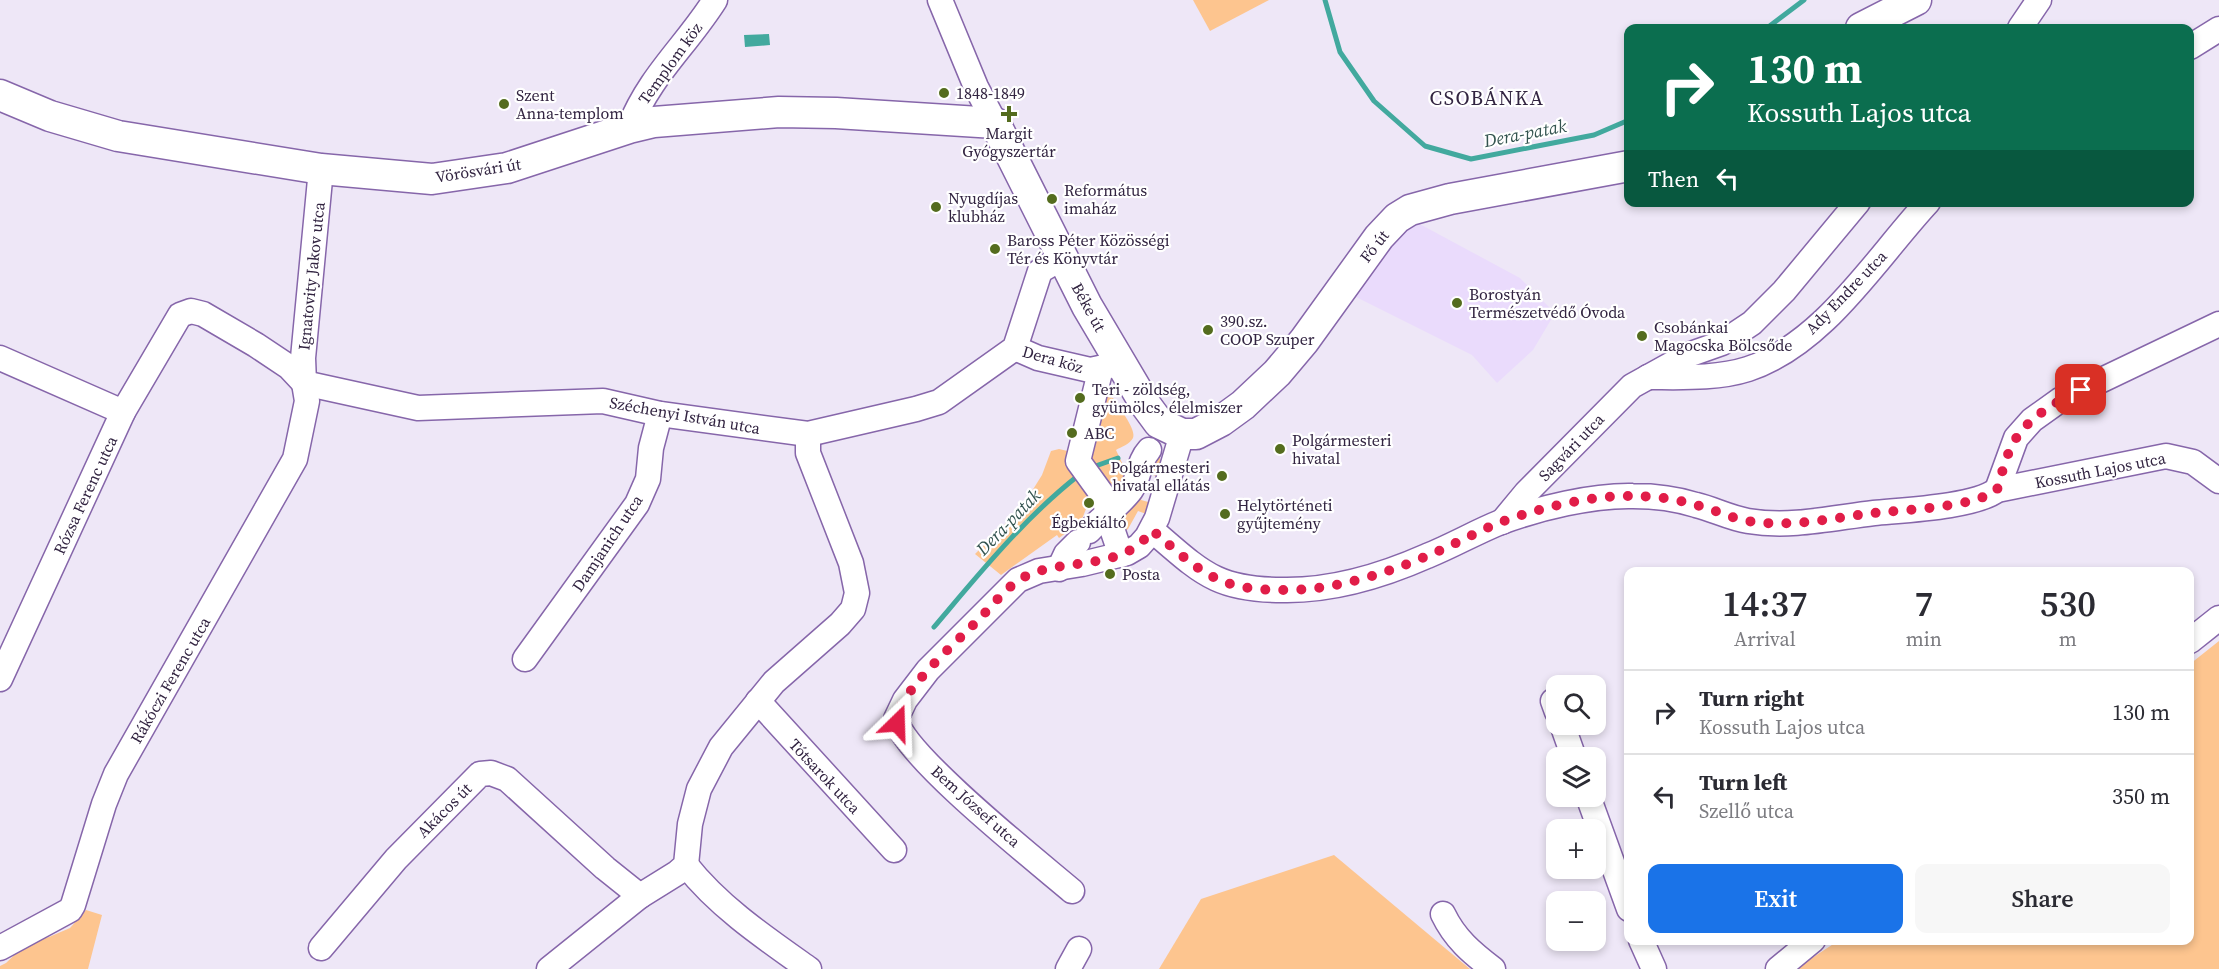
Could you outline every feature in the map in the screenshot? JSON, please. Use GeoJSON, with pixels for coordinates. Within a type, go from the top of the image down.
{"type":"FeatureCollection","features":[{"type":"Feature","properties":{"kind":"main road"},"geometry":{"type":"LineString","coordinates":[[1869,24],[1916,0]]}},
{"type":"Feature","properties":{"kind":"main road","name":"Vörösvári út"},"geometry":{"type":"LineString","coordinates":[[0,96],[50,116],[118,136],[321,169],[432,179],[484,172],[532,161],[629,128],[654,123],[779,112],[836,113],[995,123]]}},
{"type":"Feature","properties":{"kind":"main road","name":"Béke út"},"geometry":{"type":"LineString","coordinates":[[995,123],[1062,258],[1104,367],[1145,404],[1159,423],[1182,434]]}},
{"type":"Feature","properties":{"kind":"main road","name":"Fő út"},"geometry":{"type":"LineString","coordinates":[[1182,434],[1196,434],[1221,421],[1243,405],[1277,373],[1304,341],[1379,237],[1410,210],[1450,199],[1624,167]]}},
{"type":"Feature","properties":{"kind":"street","name":"Templom köz"},"geometry":{"type":"LineString","coordinates":[[629,128],[637,108],[658,73],[715,0]]}},
{"type":"Feature","properties":{"kind":"street","name":"Béke út"},"geometry":{"type":"LineString","coordinates":[[940,0],[976,87],[995,123]]}},
{"type":"Feature","properties":{"kind":"street"},"geometry":{"type":"LineString","coordinates":[[2023,24],[2039,0]]}},
{"type":"Feature","properties":{"kind":"street"},"geometry":{"type":"LineString","coordinates":[[2194,45],[2219,29]]}},
{"type":"Feature","properties":{"kind":"street","name":"Ignatovity Jakov utca"},"geometry":{"type":"LineString","coordinates":[[304,383],[303,358],[321,169]]}},
{"type":"Feature","properties":{"kind":"street","name":"Sagvári utca"},"geometry":{"type":"LineString","coordinates":[[1502,522],[1526,493],[1632,386],[1688,354],[1722,343],[1752,323],[1784,291],[1854,207]]}},
{"type":"Feature","properties":{"kind":"street","name":"Ady Endre utca"},"geometry":{"type":"LineString","coordinates":[[1646,377],[1716,375],[1748,369],[1777,355],[1797,342],[1828,315],[1924,207]]}},
{"type":"Feature","properties":{"kind":"street"},"geometry":{"type":"LineString","coordinates":[[1015,348],[1040,272],[1062,258]]}},
{"type":"Feature","properties":{"kind":"street","name":"Rózsa Ferenc utca"},"geometry":{"type":"LineString","coordinates":[[0,679],[123,412],[180,315],[191,311],[203,314],[290,367],[304,383]]}},
{"type":"Feature","properties":{"kind":"street"},"geometry":{"type":"LineString","coordinates":[[1997,490],[2016,438],[2031,420],[2060,400],[2219,324]]}},
{"type":"Feature","properties":{"kind":"street","name":"Széchenyi István utca"},"geometry":{"type":"LineString","coordinates":[[304,383],[418,408],[603,401],[660,414],[808,434],[939,402],[1015,348]]}},
{"type":"Feature","properties":{"kind":"street","name":"Dera köz"},"geometry":{"type":"LineString","coordinates":[[1015,348],[1038,358],[1104,367]]}},
{"type":"Feature","properties":{"kind":"street"},"geometry":{"type":"LineString","coordinates":[[0,358],[123,412]]}},
{"type":"Feature","properties":{"kind":"street"},"geometry":{"type":"LineString","coordinates":[[1104,367],[1078,461],[1104,497],[1121,555]]}},
{"type":"Feature","properties":{"kind":"street","name":"Rákóczi Ferenc utca"},"geometry":{"type":"LineString","coordinates":[[0,948],[70,910],[74,905],[104,804],[116,774],[295,459],[307,401],[304,383]]}},
{"type":"Feature","properties":{"kind":"street","name":"Damjanich utca"},"geometry":{"type":"LineString","coordinates":[[525,659],[637,504],[648,479],[651,448],[660,414]]}},
{"type":"Feature","properties":{"kind":"street"},"geometry":{"type":"LineString","coordinates":[[549,969],[640,896],[686,865],[690,824],[699,789],[721,747],[784,671],[848,616],[856,601],[857,593],[847,550],[808,453],[808,434]]}},
{"type":"Feature","properties":{"kind":"street"},"geometry":{"type":"LineString","coordinates":[[1152,530],[1182,434]]}},
{"type":"Feature","properties":{"kind":"street"},"geometry":{"type":"LineString","coordinates":[[1059,568],[1066,554],[1133,487],[1141,460],[1149,450]]}},
{"type":"Feature","properties":{"kind":"street","name":"Kossuth Lajos utca"},"geometry":{"type":"LineString","coordinates":[[1152,530],[1197,569],[1219,581],[1260,590],[1317,590],[1363,578],[1425,557],[1502,522],[1594,497],[1635,496],[1697,505],[1747,521],[1822,522],[1871,513],[1955,504],[1990,495],[1997,490],[2166,456],[2193,462],[2219,481]]}},
{"type":"Feature","properties":{"kind":"street","name":"Bem József utca"},"geometry":{"type":"LineString","coordinates":[[1072,891],[938,775],[898,727],[896,718],[904,700],[928,670],[1005,592],[1024,577],[1039,571],[1121,555],[1139,546],[1152,530]]}},
{"type":"Feature","properties":{"kind":"street"},"geometry":{"type":"LineString","coordinates":[[2194,638],[2219,618]]}},
{"type":"Feature","properties":{"kind":"street","name":"Tótsarok utca"},"geometry":{"type":"LineString","coordinates":[[758,701],[894,850]]}},
{"type":"Feature","properties":{"kind":"street","name":"Akácos út"},"geometry":{"type":"LineString","coordinates":[[321,948],[396,859],[480,774],[491,773],[507,779],[605,868],[640,896]]}},
{"type":"Feature","properties":{"kind":"street"},"geometry":{"type":"LineString","coordinates":[[1592,807],[1624,895]]}},
{"type":"Feature","properties":{"kind":"street"},"geometry":{"type":"LineString","coordinates":[[686,865],[702,886],[717,900],[808,969]]}},
{"type":"Feature","properties":{"kind":"street"},"geometry":{"type":"LineString","coordinates":[[1443,914],[1451,931],[1462,944],[1494,969]]}},
{"type":"Feature","properties":{"kind":"street"},"geometry":{"type":"LineString","coordinates":[[1643,945],[1654,969]]}},
{"type":"Feature","properties":{"kind":"street"},"geometry":{"type":"LineString","coordinates":[[1778,969],[1807,945]]}},
{"type":"Feature","properties":{"kind":"shaded area"},"geometry":{"type":"Polygon","coordinates":[[[1193,0],[1269,0],[1210,31],[1193,0]]]}},
{"type":"Feature","properties":{"kind":"shaded area"},"geometry":{"type":"Polygon","coordinates":[[[769,34],[770,45],[745,47],[744,35],[769,34]]]}},
{"type":"Feature","properties":{"kind":"shaded area","name":"Borostyán Természetvédő Óvoda"},"geometry":{"type":"Polygon","coordinates":[[[1414,221],[1520,278],[1555,313],[1533,350],[1497,383],[1472,355],[1348,293],[1414,221]]]}},
{"type":"Feature","properties":{"kind":"shaded area"},"geometry":{"type":"Polygon","coordinates":[[[1098,395],[1113,398],[1132,430],[1132,440],[1116,450],[1123,465],[1134,467],[1130,484],[1119,486],[1116,482],[1103,489],[1083,464],[1098,395]]]}},
{"type":"Feature","properties":{"kind":"shaded area"},"geometry":{"type":"Polygon","coordinates":[[[1059,449],[1076,453],[1097,493],[1090,509],[1086,509],[1082,519],[1070,530],[1059,538],[1057,535],[1001,575],[975,554],[1022,507],[1042,475],[1051,451],[1059,449]]]}},
{"type":"Feature","properties":{"kind":"shaded area"},"geometry":{"type":"Polygon","coordinates":[[[1159,455],[1162,465],[1160,477],[1149,474],[1141,500],[1152,503],[1149,515],[1138,511],[1128,529],[1119,536],[1115,527],[1144,470],[1159,455]]]}},
{"type":"Feature","properties":{"kind":"shaded area"},"geometry":{"type":"Polygon","coordinates":[[[2219,641],[2219,969],[1795,969],[1832,945],[2194,945],[2194,661],[2219,641]]]}},
{"type":"Feature","properties":{"kind":"shaded area"},"geometry":{"type":"Polygon","coordinates":[[[1334,855],[1470,969],[1159,969],[1201,899],[1334,855]]]}},
{"type":"Feature","properties":{"kind":"shaded area"},"geometry":{"type":"Polygon","coordinates":[[[86,910],[102,915],[88,969],[0,969],[0,966],[27,943],[70,928],[86,910]]]}},
{"type":"Feature","properties":{"kind":"waterway","name":"Dera-patak"},"geometry":{"type":"LineString","coordinates":[[1325,0],[1340,52],[1374,101],[1425,146],[1471,159],[1594,135],[1624,122]]}},
{"type":"Feature","properties":{"kind":"waterway","name":"Dera-patak"},"geometry":{"type":"LineString","coordinates":[[1772,24],[1804,0]]}},
{"type":"Feature","properties":{"kind":"waterway","name":"Dera-patak"},"geometry":{"type":"LineString","coordinates":[[1090,468],[1118,458]]}},
{"type":"Feature","properties":{"kind":"waterway","name":"Dera-patak"},"geometry":{"type":"LineString","coordinates":[[934,627],[1039,509],[1079,475]]}},
{"type":"Feature","properties":{"kind":"place","name":"1848-1849"},"geometry":{"type":"Point","coordinates":[944,93]}},
{"type":"Feature","properties":{"kind":"place","name":"Szent Anna-templom"},"geometry":{"type":"Point","coordinates":[504,104]}},
{"type":"Feature","properties":{"kind":"place","name":"Margit Gyógyszertár"},"geometry":{"type":"Point","coordinates":[1009,114]}},
{"type":"Feature","properties":{"kind":"place","name":"Református imaház"},"geometry":{"type":"Point","coordinates":[1052,199]}},
{"type":"Feature","properties":{"kind":"place","name":"Nyugdíjas klubház"},"geometry":{"type":"Point","coordinates":[936,207]}},
{"type":"Feature","properties":{"kind":"place","name":"Baross Péter Közösségi Tér és Könyvtár"},"geometry":{"type":"Point","coordinates":[995,249]}},
{"type":"Feature","properties":{"kind":"place","name":"Borostyán Természetvédő Óvoda"},"geometry":{"type":"Point","coordinates":[1457,303]}},
{"type":"Feature","properties":{"kind":"place","name":"390.sz. COOP Szuper"},"geometry":{"type":"Point","coordinates":[1208,330]}},
{"type":"Feature","properties":{"kind":"place","name":"Csobánkai Magocska Bölcsőde"},"geometry":{"type":"Point","coordinates":[1642,336]}},
{"type":"Feature","properties":{"kind":"place","name":"Teri - zöldség, gyümölcs, élelmiszer"},"geometry":{"type":"Point","coordinates":[1080,398]}},
{"type":"Feature","properties":{"kind":"place","name":"ABC"},"geometry":{"type":"Point","coordinates":[1072,433]}},
{"type":"Feature","properties":{"kind":"place","name":"Polgármesteri hivatal"},"geometry":{"type":"Point","coordinates":[1280,449]}},
{"type":"Feature","properties":{"kind":"place","name":"Polgármesteri hivatal ellátás"},"geometry":{"type":"Point","coordinates":[1222,476]}},
{"type":"Feature","properties":{"kind":"place","name":"Égbekiáltó"},"geometry":{"type":"Point","coordinates":[1089,503]}},
{"type":"Feature","properties":{"kind":"place","name":"Helytörténeti gyűjtemény"},"geometry":{"type":"Point","coordinates":[1225,514]}},
{"type":"Feature","properties":{"kind":"place","name":"Posta"},"geometry":{"type":"Point","coordinates":[1110,574]}},
{"type":"Feature","properties":{"kind":"district","name":"CSOBÁNKA"},"geometry":{"type":"Point","coordinates":[1487,98]}},
{"type":"Feature","properties":{"kind":"route"},"geometry":{"type":"LineString","coordinates":[[897,723],[896,718],[904,700],[928,670],[1018,580],[1039,571],[1127,553],[1139,546],[1152,530],[1197,569],[1219,581],[1260,590],[1317,590],[1363,578],[1425,557],[1502,522],[1594,497],[1635,496],[1683,502],[1747,521],[1773,522],[1822,522],[1871,513],[1955,504],[1990,495],[1997,490],[2016,438],[2031,420],[2060,400],[2081,390]]}}]}
